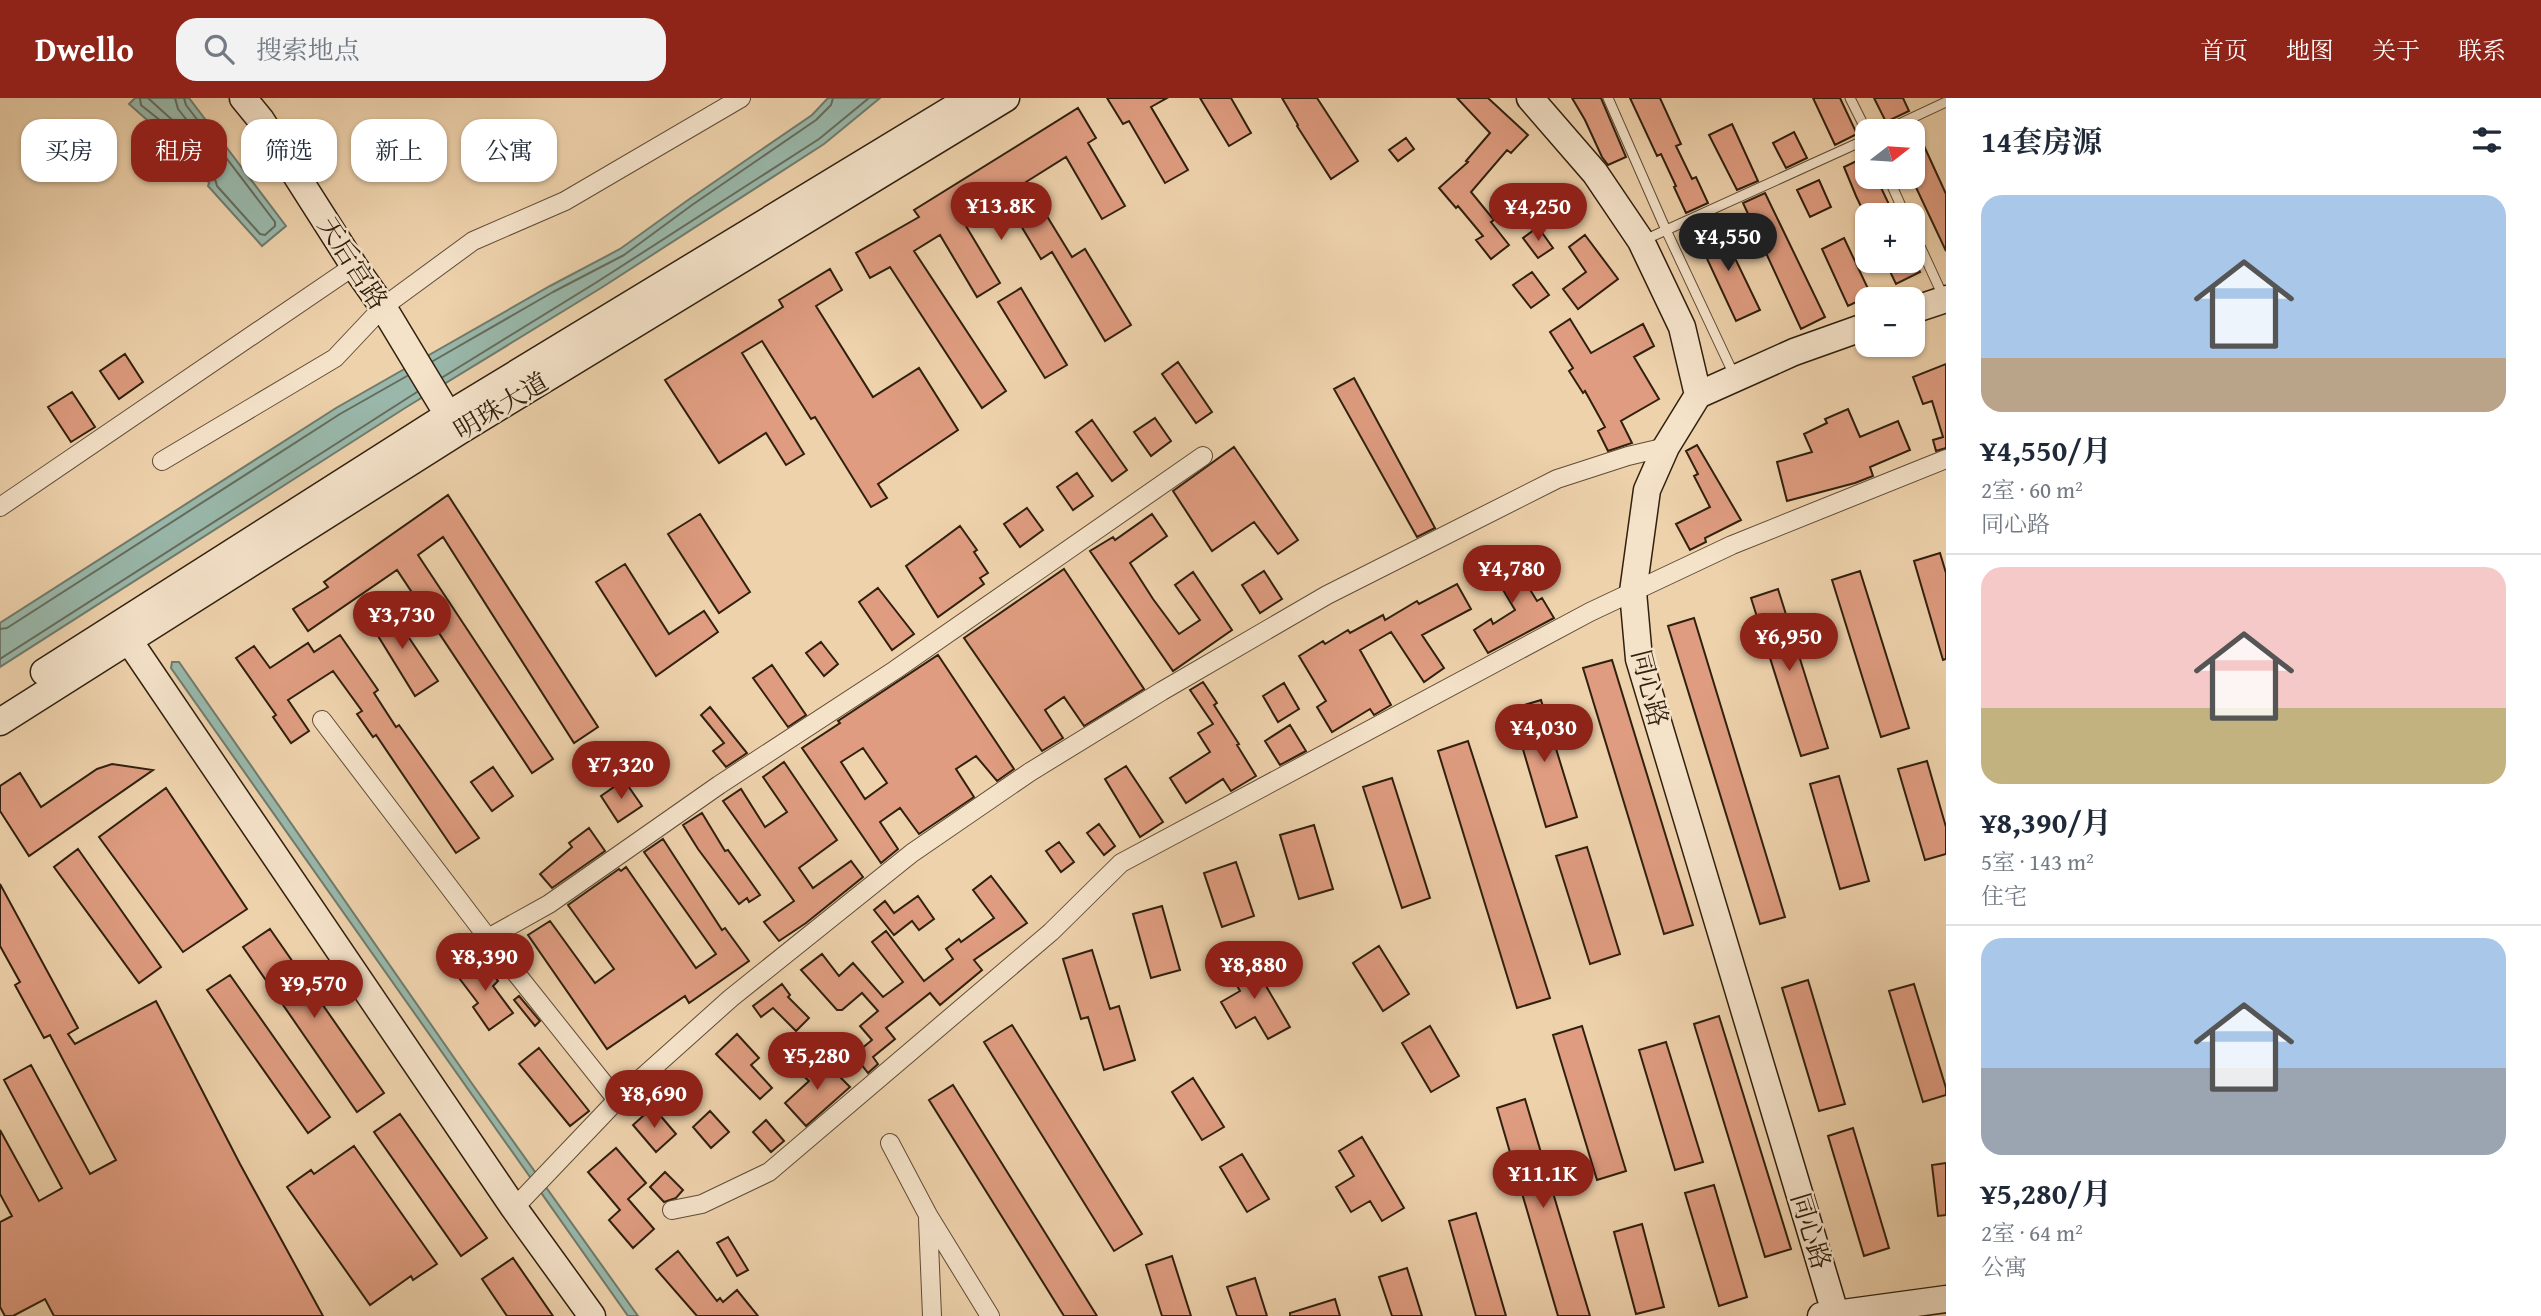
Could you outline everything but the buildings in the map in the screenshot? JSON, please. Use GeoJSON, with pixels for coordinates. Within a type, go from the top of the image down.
{"type":"FeatureCollection","features":[{"type":"Feature","properties":{"kind":"street","name":"天后宫路"},"geometry":{"type":"LineString","coordinates":[[243,98],[261,120],[383,307],[449,416]]}},
{"type":"Feature","properties":{"kind":"street"},"geometry":{"type":"LineString","coordinates":[[162,461],[335,358],[383,307],[473,241],[565,201],[741,98]]}},
{"type":"Feature","properties":{"kind":"street","name":"明珠大道"},"geometry":{"type":"LineString","coordinates":[[0,722],[123,632],[449,416],[970,98]]}},
{"type":"Feature","properties":{"kind":"street","name":"明珠大道"},"geometry":{"type":"LineString","coordinates":[[449,416],[1006,98]]}},
{"type":"Feature","properties":{"kind":"street"},"geometry":{"type":"LineString","coordinates":[[1530,98],[1595,173],[1641,242],[1682,327],[1698,395],[1794,352],[1855,330]]}},
{"type":"Feature","properties":{"kind":"street"},"geometry":{"type":"LineString","coordinates":[[0,507],[354,266]]}},
{"type":"Feature","properties":{"kind":"street"},"geometry":{"type":"LineString","coordinates":[[1925,306],[1945,299]]}},
{"type":"Feature","properties":{"kind":"street","name":"同心路"},"geometry":{"type":"LineString","coordinates":[[1698,395],[1666,447],[1647,489],[1633,592],[1639,659],[1831,1315]]}},
{"type":"Feature","properties":{"kind":"street"},"geometry":{"type":"LineString","coordinates":[[518,1204],[617,1100],[731,998],[912,853],[1041,765],[1327,595],[1557,479],[1666,447]]}},
{"type":"Feature","properties":{"kind":"street"},"geometry":{"type":"LineString","coordinates":[[488,937],[549,904],[719,785],[895,670],[1203,456]]}},
{"type":"Feature","properties":{"kind":"street"},"geometry":{"type":"LineString","coordinates":[[672,1210],[702,1203],[769,1172],[1051,932],[1121,863],[1590,611],[1732,545],[1946,459]]}},
{"type":"Feature","properties":{"kind":"street"},"geometry":{"type":"LineString","coordinates":[[123,632],[518,1204],[592,1316]]}},
{"type":"Feature","properties":{"kind":"street","name":"明珠大道"},"geometry":{"type":"LineString","coordinates":[[0,701],[123,632]]}},
{"type":"Feature","properties":{"kind":"street"},"geometry":{"type":"LineString","coordinates":[[322,720],[617,1100]]}},
{"type":"Feature","properties":{"kind":"street"},"geometry":{"type":"LineString","coordinates":[[890,1143],[928,1215],[990,1316]]}},
{"type":"Feature","properties":{"kind":"street"},"geometry":{"type":"LineString","coordinates":[[928,1215],[932,1316]]}},
{"type":"Feature","properties":{"kind":"street"},"geometry":{"type":"LineString","coordinates":[[1831,1315],[1946,1299]]}},
{"type":"Feature","properties":{"kind":"lane"},"geometry":{"type":"LineString","coordinates":[[1608,98],[1735,377]]}},
{"type":"Feature","properties":{"kind":"lane"},"geometry":{"type":"LineString","coordinates":[[1850,98],[1860,119]]}},
{"type":"Feature","properties":{"kind":"lane"},"geometry":{"type":"LineString","coordinates":[[1910,119],[1946,102]]}},
{"type":"Feature","properties":{"kind":"lane"},"geometry":{"type":"LineString","coordinates":[[1641,242],[1855,144]]}},
{"type":"Feature","properties":{"kind":"lane"},"geometry":{"type":"LineString","coordinates":[[1925,256],[1945,299]]}},
{"type":"Feature","properties":{"kind":"water"},"geometry":{"type":"Polygon","coordinates":[[[135,98],[189,98],[205,119],[146,119],[129,104],[135,98]]]}},
{"type":"Feature","properties":{"kind":"water"},"geometry":{"type":"Polygon","coordinates":[[[828,98],[880,98],[824,144],[0,667],[0,623],[336,408],[620,249],[812,115],[828,98]]]}},
{"type":"Feature","properties":{"kind":"water"},"geometry":{"type":"Polygon","coordinates":[[[227,148],[241,167],[241,182],[253,182],[286,226],[262,246],[208,186],[209,183],[227,182],[227,148]]]}},
{"type":"Feature","properties":{"kind":"water"},"geometry":{"type":"Polygon","coordinates":[[[172,662],[179,662],[473,1085],[638,1316],[628,1316],[171,668],[172,662]]]}}]}
